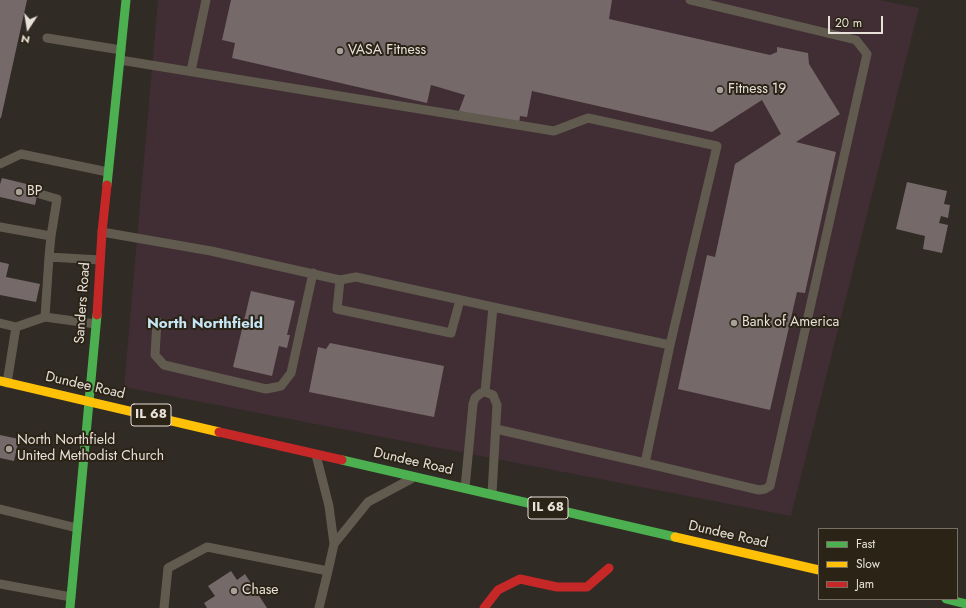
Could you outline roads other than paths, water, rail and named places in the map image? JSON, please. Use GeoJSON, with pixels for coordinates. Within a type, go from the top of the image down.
{"type":"FeatureCollection","features":[{"type":"Feature","properties":{"kind":"main road","name":"Sanders Road"},"geometry":{"type":"LineString","coordinates":[[70,608],[96,324],[102,232],[126,0]]}},
{"type":"Feature","properties":{"kind":"main road","name":"Dundee Road"},"geometry":{"type":"LineString","coordinates":[[3,382],[818,570]]}},
{"type":"Feature","properties":{"kind":"main road"},"geometry":{"type":"LineString","coordinates":[[484,608],[498,590],[520,579],[557,587],[586,587],[608,568]]}},
{"type":"Feature","properties":{"kind":"main road"},"geometry":{"type":"LineString","coordinates":[[950,600],[966,604]]}},
{"type":"Feature","properties":{"kind":"lane"},"geometry":{"type":"LineString","coordinates":[[191,71],[206,0]]}},
{"type":"Feature","properties":{"kind":"lane"},"geometry":{"type":"LineString","coordinates":[[496,429],[759,490],[770,486],[867,54],[856,40],[690,0]]}},
{"type":"Feature","properties":{"kind":"lane"},"geometry":{"type":"LineString","coordinates":[[47,38],[121,50]]}},
{"type":"Feature","properties":{"kind":"lane"},"geometry":{"type":"LineString","coordinates":[[120,60],[554,131],[588,118],[717,146],[670,345],[645,463]]}},
{"type":"Feature","properties":{"kind":"lane"},"geometry":{"type":"LineString","coordinates":[[0,164],[21,154],[108,172]]}},
{"type":"Feature","properties":{"kind":"lane"},"geometry":{"type":"LineString","coordinates":[[40,194],[57,199],[51,236],[45,317]]}},
{"type":"Feature","properties":{"kind":"lane"},"geometry":{"type":"LineString","coordinates":[[0,227],[51,236]]}},
{"type":"Feature","properties":{"kind":"lane"},"geometry":{"type":"LineString","coordinates":[[102,232],[211,251],[340,280],[356,277],[670,345]]}},
{"type":"Feature","properties":{"kind":"lane"},"geometry":{"type":"LineString","coordinates":[[49,257],[100,260]]}},
{"type":"Feature","properties":{"kind":"lane"},"geometry":{"type":"LineString","coordinates":[[157,321],[154,355],[164,365],[266,389],[281,386],[291,372],[313,273]]}},
{"type":"Feature","properties":{"kind":"lane"},"geometry":{"type":"LineString","coordinates":[[340,280],[337,310],[451,333],[460,300]]}},
{"type":"Feature","properties":{"kind":"lane"},"geometry":{"type":"LineString","coordinates":[[486,392],[493,307]]}},
{"type":"Feature","properties":{"kind":"lane"},"geometry":{"type":"LineString","coordinates":[[0,323],[16,326],[45,317],[96,324]]}},
{"type":"Feature","properties":{"kind":"lane"},"geometry":{"type":"LineString","coordinates":[[3,382],[16,326]]}},
{"type":"Feature","properties":{"kind":"lane"},"geometry":{"type":"LineString","coordinates":[[465,488],[475,398],[481,393],[486,392],[493,396],[497,405],[492,494]]}},
{"type":"Feature","properties":{"kind":"lane"},"geometry":{"type":"LineString","coordinates":[[316,454],[329,506],[334,544],[319,608]]}},
{"type":"Feature","properties":{"kind":"lane"},"geometry":{"type":"LineString","coordinates":[[334,544],[368,502],[414,477]]}},
{"type":"Feature","properties":{"kind":"lane"},"geometry":{"type":"LineString","coordinates":[[0,509],[77,528]]}},
{"type":"Feature","properties":{"kind":"lane"},"geometry":{"type":"LineString","coordinates":[[164,608],[168,568],[207,547],[328,571]]}},
{"type":"Feature","properties":{"kind":"lane"},"geometry":{"type":"LineString","coordinates":[[0,584],[71,597]]}},
{"type":"Feature","properties":{"kind":"place","name":"VASA Fitness"},"geometry":{"type":"Point","coordinates":[340,51]}},
{"type":"Feature","properties":{"kind":"place","name":"Fitness 19"},"geometry":{"type":"Point","coordinates":[720,90]}},
{"type":"Feature","properties":{"kind":"place","name":"BP"},"geometry":{"type":"Point","coordinates":[19,192]}},
{"type":"Feature","properties":{"kind":"place","name":"Bank of America"},"geometry":{"type":"Point","coordinates":[734,323]}},
{"type":"Feature","properties":{"kind":"place","name":"North Northfield United Methodist Church"},"geometry":{"type":"Point","coordinates":[9,449]}},
{"type":"Feature","properties":{"kind":"place","name":"Chase"},"geometry":{"type":"Point","coordinates":[234,591]}},
{"type":"Feature","properties":{"kind":"district","name":"North Northfield"},"geometry":{"type":"Point","coordinates":[205,324]}}]}
